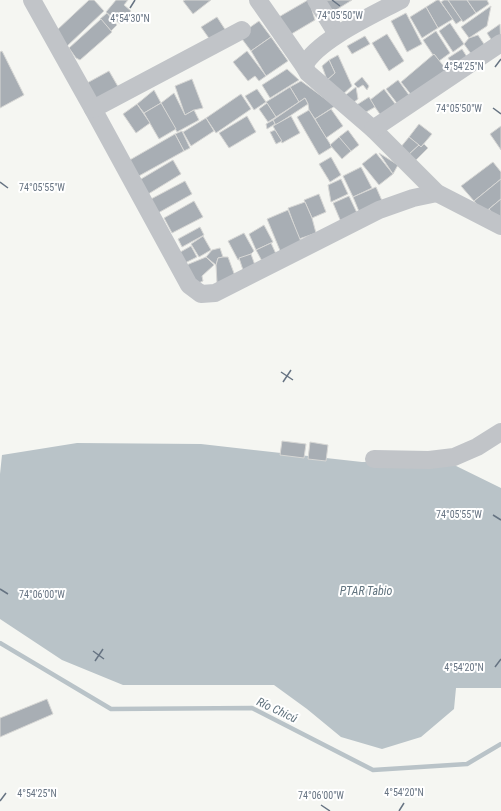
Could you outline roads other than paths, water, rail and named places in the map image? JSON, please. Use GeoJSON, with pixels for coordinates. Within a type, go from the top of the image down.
{"type":"FeatureCollection","features":[{"type":"Feature","properties":{"kind":"street"},"geometry":{"type":"LineString","coordinates":[[32,0],[188,285],[200,294],[215,293],[379,210],[413,198],[437,193]]}},
{"type":"Feature","properties":{"kind":"street"},"geometry":{"type":"LineString","coordinates":[[258,0],[308,73],[373,129],[437,193],[501,226]]}},
{"type":"Feature","properties":{"kind":"street"},"geometry":{"type":"LineString","coordinates":[[316,0],[337,34]]}},
{"type":"Feature","properties":{"kind":"street"},"geometry":{"type":"LineString","coordinates":[[304,66],[308,58],[337,34],[401,0]]}},
{"type":"Feature","properties":{"kind":"street"},"geometry":{"type":"LineString","coordinates":[[93,109],[242,30]]}},
{"type":"Feature","properties":{"kind":"street"},"geometry":{"type":"LineString","coordinates":[[373,129],[501,43]]}},
{"type":"Feature","properties":{"kind":"street"},"geometry":{"type":"LineString","coordinates":[[374,459],[429,460],[454,457],[477,447],[501,432]]}},
{"type":"Feature","properties":{"kind":"water","name":"PTAR Tabio"},"geometry":{"type":"Polygon","coordinates":[[[77,443],[201,444],[362,462],[446,461],[501,488],[501,688],[456,688],[454,709],[421,737],[382,749],[341,737],[307,709],[274,685],[123,685],[62,660],[0,619],[0,474],[2,455],[77,443]]]}},
{"type":"Feature","properties":{"kind":"waterway","name":"Río Chicú"},"geometry":{"type":"LineString","coordinates":[[0,643],[111,709],[252,708],[373,770],[467,764],[501,744]]}}]}
